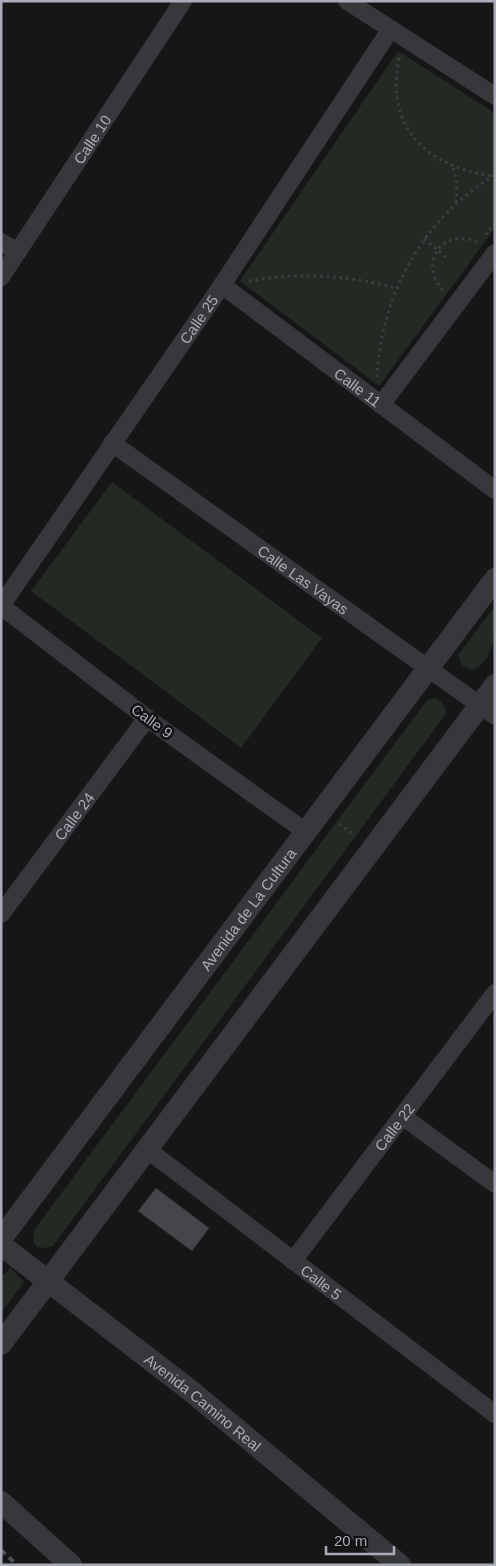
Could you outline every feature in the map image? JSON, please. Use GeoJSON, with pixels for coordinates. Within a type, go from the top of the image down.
{"type":"FeatureCollection","features":[{"type":"Feature","properties":{"kind":"street","name":"Calle 10"},"geometry":{"type":"LineString","coordinates":[[1,277],[183,1]]}},
{"type":"Feature","properties":{"kind":"street"},"geometry":{"type":"LineString","coordinates":[[347,1],[495,96]]}},
{"type":"Feature","properties":{"kind":"street","name":"Calle 25"},"geometry":{"type":"LineString","coordinates":[[1,606],[222,285],[390,30]]}},
{"type":"Feature","properties":{"kind":"street"},"geometry":{"type":"LineString","coordinates":[[1,242],[18,252]]}},
{"type":"Feature","properties":{"kind":"street"},"geometry":{"type":"LineString","coordinates":[[381,405],[495,253]]}},
{"type":"Feature","properties":{"kind":"street","name":"Calle 11"},"geometry":{"type":"LineString","coordinates":[[222,285],[495,490]]}},
{"type":"Feature","properties":{"kind":"street","name":"Calle Las Vayas"},"geometry":{"type":"LineString","coordinates":[[112,443],[427,670],[487,711]]}},
{"type":"Feature","properties":{"kind":"street","name":"Avenida de La Cultura"},"geometry":{"type":"LineString","coordinates":[[1,1239],[495,579]]}},
{"type":"Feature","properties":{"kind":"street","name":"Calle 9"},"geometry":{"type":"LineString","coordinates":[[1,606],[147,718],[306,832]]}},
{"type":"Feature","properties":{"kind":"street"},"geometry":{"type":"LineString","coordinates":[[1,1344],[373,848],[487,711],[495,685]]}},
{"type":"Feature","properties":{"kind":"street","name":"Calle 24"},"geometry":{"type":"LineString","coordinates":[[1,914],[147,718]]}},
{"type":"Feature","properties":{"kind":"street","name":"Calle 22"},"geometry":{"type":"LineString","coordinates":[[293,1261],[495,993]]}},
{"type":"Feature","properties":{"kind":"street"},"geometry":{"type":"LineString","coordinates":[[402,1116],[495,1184]]}},
{"type":"Feature","properties":{"kind":"street","name":"Calle 5"},"geometry":{"type":"LineString","coordinates":[[148,1150],[495,1414]]}},
{"type":"Feature","properties":{"kind":"street","name":"Avenida Camino Real"},"geometry":{"type":"LineString","coordinates":[[1,1245],[191,1391],[400,1565]]}},
{"type":"Feature","properties":{"kind":"street"},"geometry":{"type":"LineString","coordinates":[[1,1502],[71,1565]]}},
{"type":"Feature","properties":{"kind":"path"},"geometry":{"type":"LineString","coordinates":[[399,55],[407,60]]}},
{"type":"Feature","properties":{"kind":"path"},"geometry":{"type":"LineString","coordinates":[[394,63],[399,55]]}},
{"type":"Feature","properties":{"kind":"path"},"geometry":{"type":"LineString","coordinates":[[399,55],[396,85],[397,100],[404,122],[416,141],[433,156],[453,168],[494,175]]}},
{"type":"Feature","properties":{"kind":"path"},"geometry":{"type":"LineString","coordinates":[[453,168],[457,183],[456,204]]}},
{"type":"Feature","properties":{"kind":"path"},"geometry":{"type":"LineString","coordinates":[[369,376],[377,382],[382,334],[396,288],[424,239],[456,204],[494,175]]}},
{"type":"Feature","properties":{"kind":"path"},"geometry":{"type":"LineString","coordinates":[[444,292],[436,283],[432,272],[432,260],[437,250],[446,242],[457,238],[469,238],[479,243]]}},
{"type":"Feature","properties":{"kind":"path"},"geometry":{"type":"LineString","coordinates":[[424,239],[447,258]]}},
{"type":"Feature","properties":{"kind":"path"},"geometry":{"type":"LineString","coordinates":[[246,282],[251,274]]}},
{"type":"Feature","properties":{"kind":"path"},"geometry":{"type":"LineString","coordinates":[[246,282],[306,274],[367,280],[396,288]]}},
{"type":"Feature","properties":{"kind":"path"},"geometry":{"type":"LineString","coordinates":[[246,282],[253,288]]}},
{"type":"Feature","properties":{"kind":"path"},"geometry":{"type":"LineString","coordinates":[[322,811],[373,848]]}},
{"type":"Feature","properties":{"kind":"shaded area"},"geometry":{"type":"Polygon","coordinates":[[[398,51],[495,113],[495,228],[379,386],[240,281],[398,51]]]}},
{"type":"Feature","properties":{"kind":"shaded area"},"geometry":{"type":"Polygon","coordinates":[[[112,482],[322,638],[241,748],[31,591],[112,482]]]}},
{"type":"Feature","properties":{"kind":"shaded area"},"geometry":{"type":"Polygon","coordinates":[[[495,606],[495,626],[490,652],[480,665],[472,670],[462,665],[458,655],[495,606]]]}},
{"type":"Feature","properties":{"kind":"shaded area"},"geometry":{"type":"Polygon","coordinates":[[[435,698],[441,701],[446,709],[445,715],[53,1246],[46,1248],[37,1247],[33,1242],[34,1230],[427,700],[435,698]]]}},
{"type":"Feature","properties":{"kind":"shaded area"},"geometry":{"type":"Polygon","coordinates":[[[11,1268],[24,1282],[1,1313],[1,1277],[11,1268]]]}},
{"type":"Feature","properties":{"kind":"building"},"geometry":{"type":"Polygon","coordinates":[[[156,1188],[209,1228],[192,1251],[138,1211],[156,1188]]]}},
{"type":"Feature","properties":{"kind":"railway"},"geometry":{"type":"LineString","coordinates":[[1,1550],[17,1565]]}}]}
